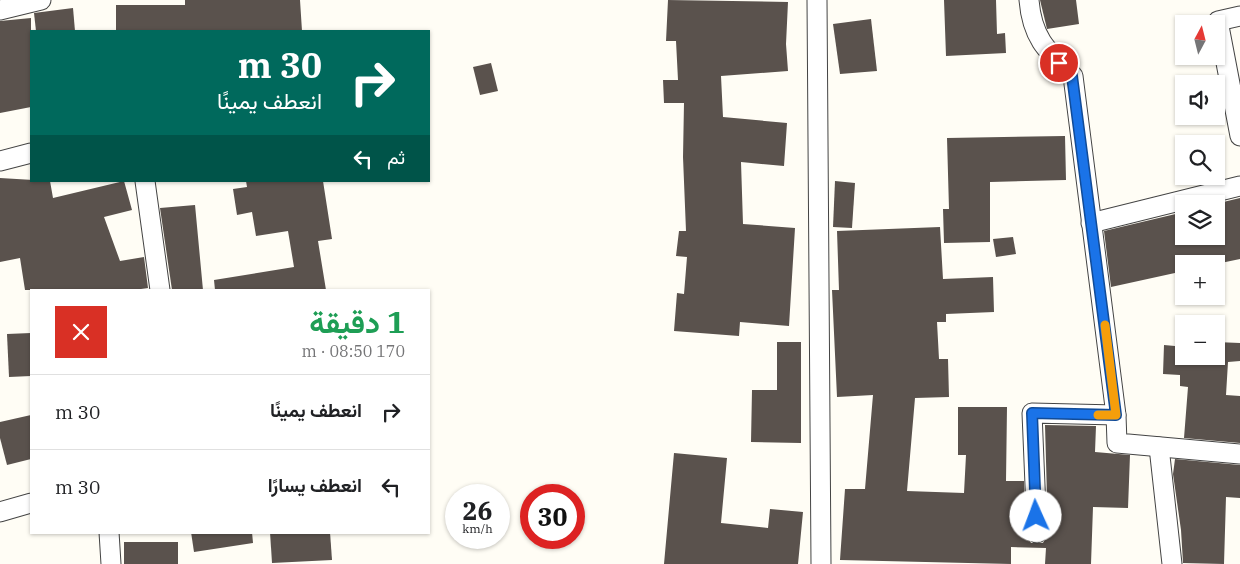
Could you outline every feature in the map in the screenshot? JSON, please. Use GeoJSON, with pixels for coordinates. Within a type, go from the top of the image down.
{"type":"FeatureCollection","features":[{"type":"Feature","properties":{"kind":"street"},"geometry":{"type":"LineString","coordinates":[[0,10],[41,0]]}},
{"type":"Feature","properties":{"kind":"street"},"geometry":{"type":"LineString","coordinates":[[817,0],[821,564]]}},
{"type":"Feature","properties":{"kind":"street"},"geometry":{"type":"LineString","coordinates":[[1029,0],[1030,15],[1040,42],[1072,76],[1118,443],[1240,454]]}},
{"type":"Feature","properties":{"kind":"street"},"geometry":{"type":"LineString","coordinates":[[1240,16],[1218,20],[1240,136]]}},
{"type":"Feature","properties":{"kind":"street"},"geometry":{"type":"LineString","coordinates":[[0,161],[30,153]]}},
{"type":"Feature","properties":{"kind":"street"},"geometry":{"type":"LineString","coordinates":[[144,182],[160,289]]}},
{"type":"Feature","properties":{"kind":"street"},"geometry":{"type":"LineString","coordinates":[[1091,223],[1240,186]]}},
{"type":"Feature","properties":{"kind":"street"},"geometry":{"type":"LineString","coordinates":[[1037,534],[1032,413],[1116,415]]}},
{"type":"Feature","properties":{"kind":"street"},"geometry":{"type":"LineString","coordinates":[[1159,447],[1172,564]]}},
{"type":"Feature","properties":{"kind":"street"},"geometry":{"type":"LineString","coordinates":[[0,512],[30,503]]}},
{"type":"Feature","properties":{"kind":"street"},"geometry":{"type":"LineString","coordinates":[[108,534],[111,564]]}},
{"type":"Feature","properties":{"kind":"building"},"geometry":{"type":"Polygon","coordinates":[[[185,0],[300,0],[302,30],[116,30],[116,5],[185,5],[185,0]]]}},
{"type":"Feature","properties":{"kind":"building"},"geometry":{"type":"Polygon","coordinates":[[[668,0],[788,2],[786,44],[788,71],[721,76],[723,117],[787,123],[784,166],[741,162],[743,224],[795,228],[789,326],[740,322],[739,336],[674,331],[677,293],[684,294],[687,257],[676,256],[679,231],[686,231],[683,157],[684,103],[664,103],[663,80],[678,80],[676,41],[666,41],[668,0]]]}},
{"type":"Feature","properties":{"kind":"building"},"geometry":{"type":"Polygon","coordinates":[[[944,0],[996,0],[997,34],[1005,33],[1006,53],[946,56],[944,0]]]}},
{"type":"Feature","properties":{"kind":"building"},"geometry":{"type":"Polygon","coordinates":[[[1040,0],[1076,0],[1079,24],[1047,29],[1040,0]]]}},
{"type":"Feature","properties":{"kind":"building"},"geometry":{"type":"Polygon","coordinates":[[[73,8],[75,30],[36,30],[34,13],[73,8]]]}},
{"type":"Feature","properties":{"kind":"building"},"geometry":{"type":"Polygon","coordinates":[[[31,18],[30,107],[0,113],[0,21],[31,18]]]}},
{"type":"Feature","properties":{"kind":"building"},"geometry":{"type":"Polygon","coordinates":[[[871,19],[877,71],[840,74],[833,24],[871,19]]]}},
{"type":"Feature","properties":{"kind":"building"},"geometry":{"type":"Polygon","coordinates":[[[491,63],[498,91],[480,95],[473,67],[491,63]]]}},
{"type":"Feature","properties":{"kind":"building"},"geometry":{"type":"Polygon","coordinates":[[[1065,136],[1066,180],[990,182],[990,242],[944,243],[943,209],[949,209],[947,138],[1065,136]]]}},
{"type":"Feature","properties":{"kind":"building"},"geometry":{"type":"Polygon","coordinates":[[[0,178],[30,180],[30,182],[50,182],[53,198],[124,182],[132,210],[104,217],[120,261],[144,257],[148,288],[25,290],[20,258],[0,262],[0,178]]]}},
{"type":"Feature","properties":{"kind":"building"},"geometry":{"type":"Polygon","coordinates":[[[835,181],[855,183],[852,228],[833,227],[835,181]]]}},
{"type":"Feature","properties":{"kind":"building"},"geometry":{"type":"Polygon","coordinates":[[[246,182],[323,182],[332,239],[318,241],[326,289],[215,289],[214,280],[294,267],[288,231],[256,236],[252,212],[237,215],[233,189],[247,187],[246,182]]]}},
{"type":"Feature","properties":{"kind":"building"},"geometry":{"type":"Polygon","coordinates":[[[1240,198],[1240,259],[1225,262],[1225,255],[1175,255],[1175,273],[1111,287],[1104,231],[1175,214],[1175,245],[1225,245],[1225,202],[1240,198]]]}},
{"type":"Feature","properties":{"kind":"building"},"geometry":{"type":"Polygon","coordinates":[[[195,205],[203,289],[172,289],[160,208],[195,205]]]}},
{"type":"Feature","properties":{"kind":"building"},"geometry":{"type":"Polygon","coordinates":[[[940,227],[943,279],[993,277],[994,312],[946,314],[946,322],[937,322],[939,359],[948,359],[949,397],[915,398],[907,491],[964,493],[966,455],[958,455],[958,407],[1007,407],[1006,481],[1024,481],[1026,534],[1031,543],[1043,543],[1048,533],[1045,425],[1096,426],[1095,452],[1130,455],[1128,508],[1093,507],[1091,564],[1045,564],[1046,548],[1011,547],[1011,564],[840,560],[845,489],[865,489],[873,395],[837,397],[832,290],[839,290],[837,231],[940,227]]]}},
{"type":"Feature","properties":{"kind":"building"},"geometry":{"type":"Polygon","coordinates":[[[1013,237],[1016,254],[996,257],[993,239],[1013,237]]]}},
{"type":"Feature","properties":{"kind":"building"},"geometry":{"type":"Polygon","coordinates":[[[30,333],[30,376],[9,377],[7,334],[30,333]]]}},
{"type":"Feature","properties":{"kind":"building"},"geometry":{"type":"Polygon","coordinates":[[[777,342],[801,342],[801,443],[751,442],[752,390],[777,390],[777,342]]]}},
{"type":"Feature","properties":{"kind":"building"},"geometry":{"type":"Polygon","coordinates":[[[1225,342],[1240,343],[1240,361],[1228,362],[1226,395],[1240,396],[1240,443],[1184,438],[1188,387],[1180,386],[1180,375],[1163,374],[1164,345],[1175,346],[1175,365],[1225,365],[1225,342]]]}},
{"type":"Feature","properties":{"kind":"building"},"geometry":{"type":"Polygon","coordinates":[[[30,415],[30,459],[7,465],[0,438],[0,422],[30,415]]]}},
{"type":"Feature","properties":{"kind":"building"},"geometry":{"type":"Polygon","coordinates":[[[674,453],[727,458],[721,523],[768,528],[770,509],[803,512],[798,564],[664,564],[674,453]]]}},
{"type":"Feature","properties":{"kind":"building"},"geometry":{"type":"Polygon","coordinates":[[[1175,459],[1240,465],[1240,498],[1226,497],[1224,564],[1183,563],[1181,530],[1173,474],[1175,459]]]}},
{"type":"Feature","properties":{"kind":"building"},"geometry":{"type":"Polygon","coordinates":[[[191,534],[252,534],[253,543],[194,552],[191,534]]]}},
{"type":"Feature","properties":{"kind":"building"},"geometry":{"type":"Polygon","coordinates":[[[270,534],[330,534],[332,560],[272,563],[270,534]]]}},
{"type":"Feature","properties":{"kind":"building"},"geometry":{"type":"Polygon","coordinates":[[[124,542],[178,542],[178,564],[124,564],[124,542]]]}},
{"type":"Feature","properties":{"kind":"slow traffic"},"geometry":{"type":"LineString","coordinates":[[1098,415],[1116,415],[1105,325]]}},
{"type":"Feature","properties":{"kind":"route"},"geometry":{"type":"LineString","coordinates":[[1036,516],[1032,413],[1116,415],[1072,76],[1059,63]]}}]}
